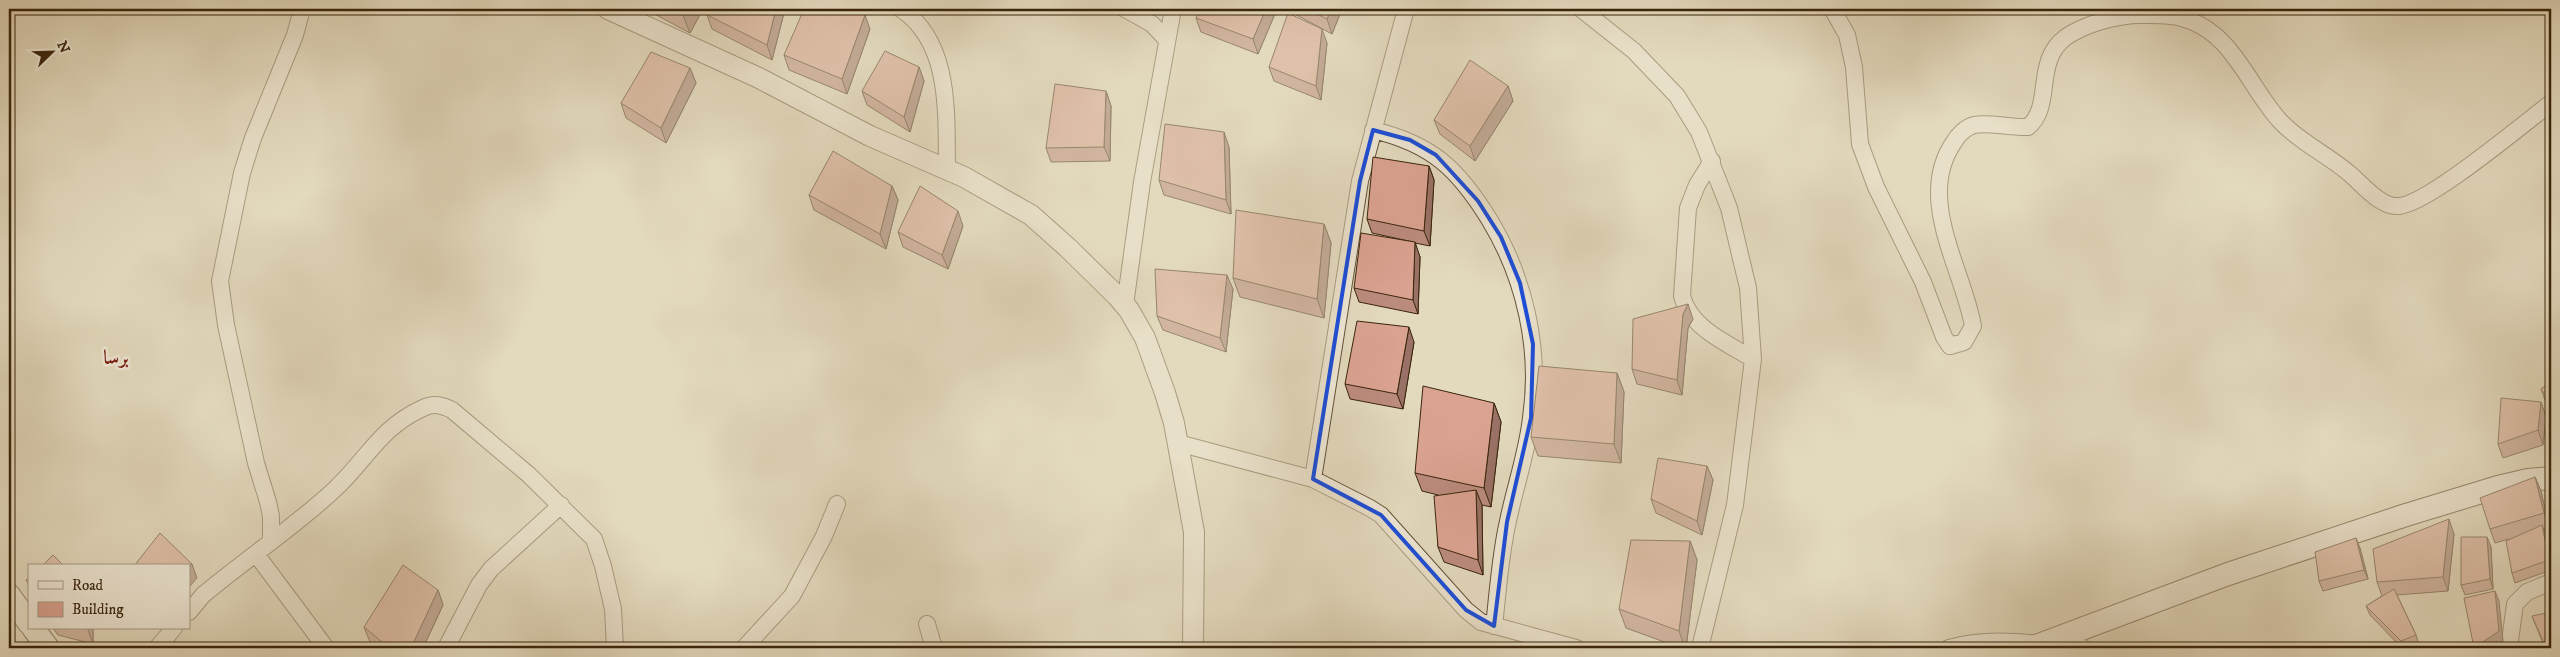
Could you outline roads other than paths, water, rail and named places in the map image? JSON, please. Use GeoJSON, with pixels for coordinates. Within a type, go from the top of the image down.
{"type":"FeatureCollection","features":[{"type":"Feature","properties":{"kind":"main road"},"geometry":{"type":"LineString","coordinates":[[2035,647],[2228,574],[2406,515],[2498,487],[2528,480],[2550,481]]}},
{"type":"Feature","properties":{"kind":"main road"},"geometry":{"type":"LineString","coordinates":[[9,595],[28,622]]}},
{"type":"Feature","properties":{"kind":"main road"},"geometry":{"type":"LineString","coordinates":[[34,630],[48,648]]}},
{"type":"Feature","properties":{"kind":"street"},"geometry":{"type":"LineString","coordinates":[[270,542],[271,516],[253,448],[222,306],[220,281],[242,173],[253,138],[295,35],[302,9]]}},
{"type":"Feature","properties":{"kind":"street"},"geometry":{"type":"LineString","coordinates":[[608,9],[759,78],[870,136],[947,170],[1031,215],[1068,248],[1125,305],[1146,338],[1165,392],[1178,443],[1194,532],[1193,648]]}},
{"type":"Feature","properties":{"kind":"street"},"geometry":{"type":"LineString","coordinates":[[900,9],[910,15],[931,43],[940,67],[946,115],[947,170]]}},
{"type":"Feature","properties":{"kind":"street"},"geometry":{"type":"LineString","coordinates":[[1125,9],[1152,24],[1167,40]]}},
{"type":"Feature","properties":{"kind":"street"},"geometry":{"type":"LineString","coordinates":[[1125,305],[1142,182],[1173,9]]}},
{"type":"Feature","properties":{"kind":"street"},"geometry":{"type":"LineString","coordinates":[[1313,479],[1360,181],[1406,9]]}},
{"type":"Feature","properties":{"kind":"street"},"geometry":{"type":"LineString","coordinates":[[1581,9],[1634,51],[1678,96],[1700,132],[1729,208],[1748,288],[1753,359],[1735,504],[1700,648]]}},
{"type":"Feature","properties":{"kind":"street"},"geometry":{"type":"LineString","coordinates":[[1834,12],[1847,35],[1854,67],[1860,144],[1876,187],[1924,282],[1946,343],[1955,346],[1964,342],[1973,326],[1940,208],[1939,187],[1949,148],[1966,129],[1975,125],[2028,128],[2035,122],[2040,112],[2049,59],[2056,46],[2075,32],[2134,15],[2182,18],[2202,25],[2215,35],[2241,65],[2269,109],[2282,124],[2303,142],[2321,152],[2375,196],[2392,206],[2408,204],[2464,170],[2551,103]]}},
{"type":"Feature","properties":{"kind":"street"},"geometry":{"type":"LineString","coordinates":[[1374,130],[1410,140],[1436,155],[1450,168],[1478,201],[1501,237],[1520,282],[1533,344],[1532,418],[1508,522],[1494,626]]}},
{"type":"Feature","properties":{"kind":"street"},"geometry":{"type":"LineString","coordinates":[[1712,161],[1697,185],[1688,208],[1682,296],[1685,308],[1693,318],[1715,336],[1753,359]]}},
{"type":"Feature","properties":{"kind":"street"},"geometry":{"type":"LineString","coordinates":[[190,611],[203,595],[337,488],[382,436],[412,415],[435,405],[444,406],[452,410],[530,476],[594,539],[613,609],[615,648]]}},
{"type":"Feature","properties":{"kind":"street"},"geometry":{"type":"LineString","coordinates":[[1178,443],[1313,479],[1348,495],[1380,515],[1466,610],[1481,622],[1576,648]]}},
{"type":"Feature","properties":{"kind":"street"},"geometry":{"type":"LineString","coordinates":[[744,648],[792,596],[824,536],[837,504]]}},
{"type":"Feature","properties":{"kind":"street"},"geometry":{"type":"LineString","coordinates":[[446,648],[479,585],[491,569],[560,505]]}},
{"type":"Feature","properties":{"kind":"street"},"geometry":{"type":"LineString","coordinates":[[256,554],[326,648]]}},
{"type":"Feature","properties":{"kind":"street"},"geometry":{"type":"LineString","coordinates":[[2509,648],[2515,604],[2528,592],[2551,582]]}},
{"type":"Feature","properties":{"kind":"street"},"geometry":{"type":"LineString","coordinates":[[927,624],[934,648]]}},
{"type":"Feature","properties":{"kind":"street"},"geometry":{"type":"LineString","coordinates":[[157,648],[172,630]]}},
{"type":"Feature","properties":{"kind":"street"},"geometry":{"type":"LineString","coordinates":[[1949,648],[1974,642],[2009,640],[2035,647],[2083,648]]}},
{"type":"Feature","properties":{"kind":"district","name":"برسا"},"geometry":{"type":"Point","coordinates":[116,358]}}]}
